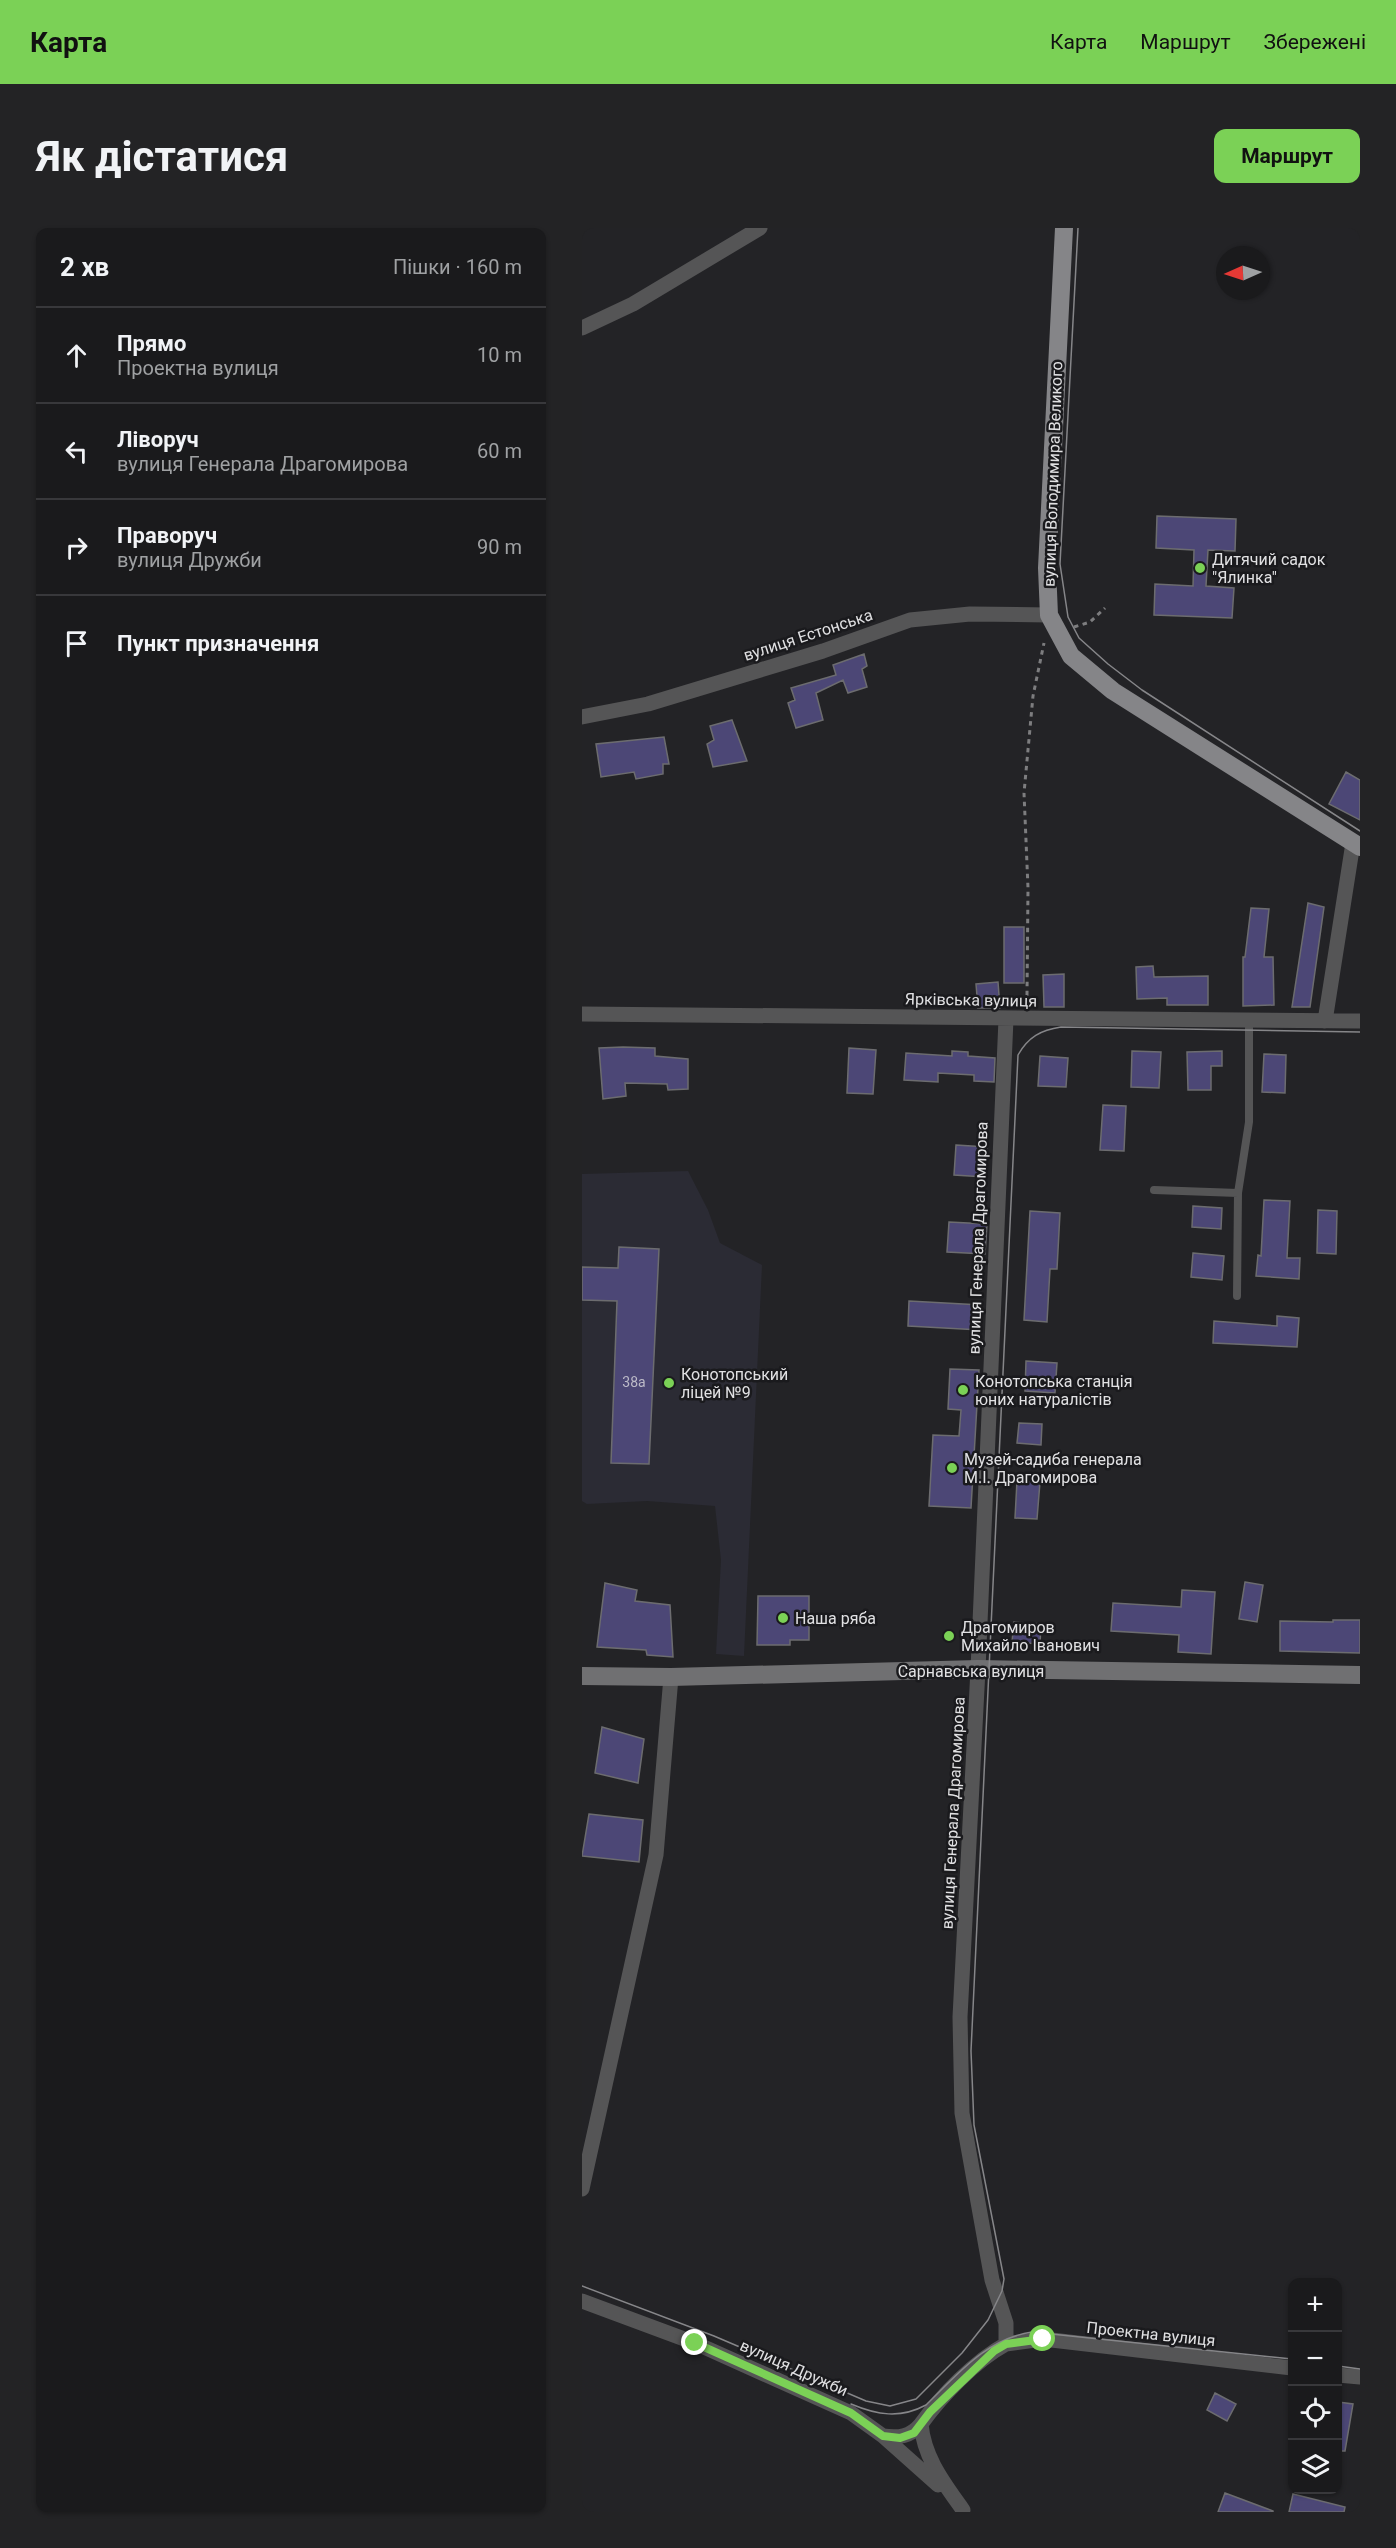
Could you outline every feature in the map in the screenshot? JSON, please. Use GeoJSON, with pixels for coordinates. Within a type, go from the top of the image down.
{"type":"FeatureCollection","features":[{"type":"Feature","properties":{"kind":"main road","name":"вулиця Володимира Великого"},"geometry":{"type":"LineString","coordinates":[[1064,228],[1047,568],[1049,615],[1071,656],[1113,691],[1357,845]]}},
{"type":"Feature","properties":{"kind":"street"},"geometry":{"type":"LineString","coordinates":[[582,328],[633,304],[760,228]]}},
{"type":"Feature","properties":{"kind":"street","name":"вулиця Естонська"},"geometry":{"type":"LineString","coordinates":[[582,717],[648,704],[823,651],[910,620],[970,614],[1049,615]]}},
{"type":"Feature","properties":{"kind":"street"},"geometry":{"type":"LineString","coordinates":[[1325,1021],[1357,845]]}},
{"type":"Feature","properties":{"kind":"street","name":"Ярківська вулиця"},"geometry":{"type":"LineString","coordinates":[[582,1014],[1249,1021],[1360,1020]]}},
{"type":"Feature","properties":{"kind":"street","name":"вулиця Генерала Драгомирова"},"geometry":{"type":"LineString","coordinates":[[1006,1019],[978,1669],[960,2017],[962,2113],[992,2280],[1006,2323],[1006,2344]]}},
{"type":"Feature","properties":{"kind":"street","name":"Сарнавська вулиця"},"geometry":{"type":"LineString","coordinates":[[582,1676],[671,1677],[978,1669],[1360,1675]]}},
{"type":"Feature","properties":{"kind":"street"},"geometry":{"type":"LineString","coordinates":[[582,2190],[657,1855],[671,1677]]}},
{"type":"Feature","properties":{"kind":"street","name":"вулиця Дружби"},"geometry":{"type":"LineString","coordinates":[[582,2301],[695,2343],[851,2413],[920,2467],[964,2511]]}},
{"type":"Feature","properties":{"kind":"street","name":"Проектна вулиця"},"geometry":{"type":"LineString","coordinates":[[1006,2344],[1043,2339],[1288,2367]]}},
{"type":"Feature","properties":{"kind":"street"},"geometry":{"type":"LineString","coordinates":[[883,2436],[900,2438],[914,2433],[957,2385],[994,2351],[1006,2344]]}},
{"type":"Feature","properties":{"kind":"street"},"geometry":{"type":"LineString","coordinates":[[1342,2375],[1360,2377]]}},
{"type":"Feature","properties":{"kind":"street"},"geometry":{"type":"LineString","coordinates":[[921,2424],[923,2444],[938,2474],[964,2511]]}},
{"type":"Feature","properties":{"kind":"lane"},"geometry":{"type":"LineString","coordinates":[[1237,1296],[1238,1193],[1249,1122],[1249,1021]]}},
{"type":"Feature","properties":{"kind":"lane"},"geometry":{"type":"LineString","coordinates":[[1154,1190],[1238,1193]]}},
{"type":"Feature","properties":{"kind":"path"},"geometry":{"type":"LineString","coordinates":[[1058,631],[1090,622],[1105,608]]}},
{"type":"Feature","properties":{"kind":"path"},"geometry":{"type":"LineString","coordinates":[[1006,1019],[1027,994],[1028,888],[1024,793],[1033,696],[1049,615]]}},
{"type":"Feature","properties":{"kind":"shaded area","name":"Конотопський ліцей №9"},"geometry":{"type":"Polygon","coordinates":[[[688,1171],[708,1210],[720,1243],[762,1265],[744,1656],[716,1654],[721,1560],[715,1506],[647,1501],[587,1504],[582,1501],[582,1174],[688,1171]]]}},
{"type":"Feature","properties":{"kind":"building","name":"Дитячий садок \"Ялинка\""},"geometry":{"type":"Polygon","coordinates":[[[1157,516],[1236,519],[1235,551],[1208,550],[1206,586],[1234,588],[1232,618],[1154,615],[1155,584],[1193,586],[1194,550],[1156,548],[1157,516]]]}},
{"type":"Feature","properties":{"kind":"building"},"geometry":{"type":"Polygon","coordinates":[[[864,654],[867,666],[862,669],[867,687],[848,693],[843,680],[816,693],[823,720],[796,728],[788,703],[795,700],[791,688],[836,675],[833,665],[864,654]]]}},
{"type":"Feature","properties":{"kind":"building"},"geometry":{"type":"Polygon","coordinates":[[[732,720],[747,761],[713,767],[707,744],[714,740],[710,726],[732,720]]]}},
{"type":"Feature","properties":{"kind":"building"},"geometry":{"type":"Polygon","coordinates":[[[664,737],[669,764],[663,764],[663,774],[636,779],[634,772],[601,777],[596,744],[664,737]]]}},
{"type":"Feature","properties":{"kind":"building"},"geometry":{"type":"Polygon","coordinates":[[[1346,772],[1360,780],[1360,820],[1329,804],[1346,772]]]}},
{"type":"Feature","properties":{"kind":"building"},"geometry":{"type":"Polygon","coordinates":[[[1308,903],[1324,907],[1310,1007],[1292,1007],[1308,903]]]}},
{"type":"Feature","properties":{"kind":"building"},"geometry":{"type":"Polygon","coordinates":[[[1251,908],[1269,909],[1264,957],[1273,957],[1274,1005],[1243,1006],[1243,957],[1245,957],[1251,908]]]}},
{"type":"Feature","properties":{"kind":"building"},"geometry":{"type":"Polygon","coordinates":[[[1004,927],[1024,927],[1024,983],[1004,983],[1004,927]]]}},
{"type":"Feature","properties":{"kind":"building"},"geometry":{"type":"Polygon","coordinates":[[[1153,966],[1154,977],[1208,976],[1208,1005],[1167,1005],[1167,998],[1137,999],[1136,967],[1153,966]]]}},
{"type":"Feature","properties":{"kind":"building"},"geometry":{"type":"Polygon","coordinates":[[[1064,974],[1064,1007],[1044,1007],[1043,975],[1064,974]]]}},
{"type":"Feature","properties":{"kind":"building"},"geometry":{"type":"Polygon","coordinates":[[[998,982],[1000,1008],[978,1008],[976,984],[998,982]]]}},
{"type":"Feature","properties":{"kind":"building"},"geometry":{"type":"Polygon","coordinates":[[[599,1048],[655,1048],[655,1056],[688,1059],[688,1089],[668,1090],[667,1084],[625,1083],[626,1096],[603,1099],[599,1048]]]}},
{"type":"Feature","properties":{"kind":"building"},"geometry":{"type":"Polygon","coordinates":[[[849,1048],[876,1050],[873,1094],[847,1093],[849,1048]]]}},
{"type":"Feature","properties":{"kind":"building"},"geometry":{"type":"Polygon","coordinates":[[[952,1051],[968,1052],[968,1056],[995,1058],[994,1082],[974,1081],[974,1075],[938,1073],[938,1082],[904,1080],[906,1053],[952,1056],[952,1051]]]}},
{"type":"Feature","properties":{"kind":"building"},"geometry":{"type":"Polygon","coordinates":[[[1132,1051],[1161,1052],[1159,1088],[1131,1087],[1132,1051]]]}},
{"type":"Feature","properties":{"kind":"building"},"geometry":{"type":"Polygon","coordinates":[[[1222,1051],[1222,1066],[1211,1066],[1211,1090],[1188,1090],[1187,1052],[1222,1051]]]}},
{"type":"Feature","properties":{"kind":"building"},"geometry":{"type":"Polygon","coordinates":[[[1264,1054],[1286,1055],[1285,1093],[1262,1092],[1264,1054]]]}},
{"type":"Feature","properties":{"kind":"building"},"geometry":{"type":"Polygon","coordinates":[[[1040,1056],[1068,1058],[1066,1087],[1038,1086],[1040,1056]]]}},
{"type":"Feature","properties":{"kind":"building"},"geometry":{"type":"Polygon","coordinates":[[[1103,1105],[1126,1106],[1124,1151],[1100,1150],[1103,1105]]]}},
{"type":"Feature","properties":{"kind":"building"},"geometry":{"type":"Polygon","coordinates":[[[956,1145],[987,1147],[985,1177],[954,1175],[956,1145]]]}},
{"type":"Feature","properties":{"kind":"building"},"geometry":{"type":"Polygon","coordinates":[[[1264,1200],[1290,1201],[1287,1258],[1300,1258],[1299,1279],[1256,1276],[1258,1255],[1261,1256],[1264,1200]]]}},
{"type":"Feature","properties":{"kind":"building"},"geometry":{"type":"Polygon","coordinates":[[[1193,1206],[1222,1208],[1221,1229],[1192,1227],[1193,1206]]]}},
{"type":"Feature","properties":{"kind":"building"},"geometry":{"type":"Polygon","coordinates":[[[1318,1210],[1337,1211],[1336,1254],[1317,1253],[1318,1210]]]}},
{"type":"Feature","properties":{"kind":"building"},"geometry":{"type":"Polygon","coordinates":[[[1030,1211],[1060,1213],[1057,1269],[1050,1269],[1047,1322],[1024,1320],[1030,1211]]]}},
{"type":"Feature","properties":{"kind":"building"},"geometry":{"type":"Polygon","coordinates":[[[949,1222],[987,1224],[985,1254],[947,1252],[949,1222]]]}},
{"type":"Feature","properties":{"kind":"building"},"geometry":{"type":"Polygon","coordinates":[[[619,1247],[659,1249],[649,1464],[611,1463],[617,1301],[582,1300],[582,1267],[618,1268],[619,1247]]]}},
{"type":"Feature","properties":{"kind":"building"},"geometry":{"type":"Polygon","coordinates":[[[1193,1253],[1224,1256],[1222,1280],[1191,1277],[1193,1253]]]}},
{"type":"Feature","properties":{"kind":"building"},"geometry":{"type":"Polygon","coordinates":[[[909,1301],[981,1305],[980,1330],[908,1326],[909,1301]]]}},
{"type":"Feature","properties":{"kind":"building"},"geometry":{"type":"Polygon","coordinates":[[[1277,1316],[1299,1318],[1297,1347],[1213,1343],[1214,1321],[1277,1326],[1277,1316]]]}},
{"type":"Feature","properties":{"kind":"building"},"geometry":{"type":"Polygon","coordinates":[[[1026,1361],[1057,1363],[1055,1393],[1025,1391],[1026,1361]]]}},
{"type":"Feature","properties":{"kind":"building","name":"Музей-садиба генерала М.І. Драгомирова"},"geometry":{"type":"Polygon","coordinates":[[[950,1369],[979,1370],[971,1508],[929,1506],[933,1435],[959,1436],[961,1410],[948,1409],[950,1369]]]}},
{"type":"Feature","properties":{"kind":"building"},"geometry":{"type":"Polygon","coordinates":[[[1019,1423],[1042,1424],[1041,1445],[1017,1443],[1019,1423]]]}},
{"type":"Feature","properties":{"kind":"building"},"geometry":{"type":"Polygon","coordinates":[[[1017,1481],[1040,1482],[1037,1519],[1015,1518],[1017,1481]]]}},
{"type":"Feature","properties":{"kind":"building"},"geometry":{"type":"Polygon","coordinates":[[[1245,1582],[1263,1585],[1257,1622],[1239,1619],[1245,1582]]]}},
{"type":"Feature","properties":{"kind":"building"},"geometry":{"type":"Polygon","coordinates":[[[605,1583],[637,1590],[635,1601],[670,1605],[673,1657],[647,1655],[646,1650],[597,1647],[605,1583]]]}},
{"type":"Feature","properties":{"kind":"building"},"geometry":{"type":"Polygon","coordinates":[[[1182,1590],[1215,1592],[1211,1654],[1178,1652],[1179,1635],[1111,1631],[1113,1603],[1181,1607],[1182,1590]]]}},
{"type":"Feature","properties":{"kind":"building","name":"Наша ряба"},"geometry":{"type":"Polygon","coordinates":[[[758,1596],[809,1596],[809,1640],[790,1640],[790,1645],[757,1645],[758,1596]]]}},
{"type":"Feature","properties":{"kind":"building"},"geometry":{"type":"Polygon","coordinates":[[[1333,1620],[1360,1620],[1360,1653],[1280,1651],[1280,1621],[1333,1622],[1333,1620]]]}},
{"type":"Feature","properties":{"kind":"building"},"geometry":{"type":"Polygon","coordinates":[[[1014,1622],[1041,1624],[1040,1644],[1012,1642],[1014,1622]]]}},
{"type":"Feature","properties":{"kind":"building"},"geometry":{"type":"Polygon","coordinates":[[[602,1727],[644,1739],[638,1783],[595,1773],[602,1727]]]}},
{"type":"Feature","properties":{"kind":"building"},"geometry":{"type":"Polygon","coordinates":[[[589,1814],[643,1820],[639,1862],[582,1856],[589,1814]]]}},
{"type":"Feature","properties":{"kind":"building"},"geometry":{"type":"Polygon","coordinates":[[[1215,2393],[1236,2404],[1227,2421],[1207,2410],[1215,2393]]]}},
{"type":"Feature","properties":{"kind":"building"},"geometry":{"type":"Polygon","coordinates":[[[1342,2403],[1353,2404],[1345,2451],[1342,2451],[1342,2403]]]}},
{"type":"Feature","properties":{"kind":"building"},"geometry":{"type":"Polygon","coordinates":[[[1225,2493],[1273,2511],[1273,2512],[1218,2512],[1225,2493]]]}},
{"type":"Feature","properties":{"kind":"building"},"geometry":{"type":"Polygon","coordinates":[[[1293,2494],[1345,2507],[1344,2512],[1289,2512],[1293,2494]]]}},
{"type":"Feature","properties":{"kind":"tram line"},"geometry":{"type":"LineString","coordinates":[[1078,228],[1060,564],[1068,617],[1079,638],[1142,690],[1360,831]]}},
{"type":"Feature","properties":{"kind":"tram line"},"geometry":{"type":"LineString","coordinates":[[582,2286],[714,2336],[866,2401],[890,2406],[916,2399],[962,2353],[988,2320],[1002,2291],[1004,2279],[974,2125],[971,2051],[1018,1055],[1026,1043],[1036,1035],[1061,1027],[1360,1032]]}},
{"type":"Feature","properties":{"kind":"tram line"},"geometry":{"type":"LineString","coordinates":[[851,2404],[870,2411],[888,2414],[916,2409],[926,2405],[961,2370],[987,2350],[1001,2342],[1032,2332],[1288,2359]]}},
{"type":"Feature","properties":{"kind":"tram line"},"geometry":{"type":"LineString","coordinates":[[1342,2367],[1360,2369]]}},
{"type":"Feature","properties":{"kind":"place","name":"Дитячий садок \"Ялинка\""},"geometry":{"type":"Point","coordinates":[1200,568]}},
{"type":"Feature","properties":{"kind":"place","name":"Конотопський ліцей №9"},"geometry":{"type":"Point","coordinates":[669,1383]}},
{"type":"Feature","properties":{"kind":"place","name":"Конотопська станція юних натуралістів"},"geometry":{"type":"Point","coordinates":[963,1390]}},
{"type":"Feature","properties":{"kind":"place","name":"Музей-садиба генерала М.І. Драгомирова"},"geometry":{"type":"Point","coordinates":[952,1468]}},
{"type":"Feature","properties":{"kind":"place","name":"Наша ряба"},"geometry":{"type":"Point","coordinates":[783,1618]}},
{"type":"Feature","properties":{"kind":"place","name":"Драгомиров Михайло Іванович"},"geometry":{"type":"Point","coordinates":[949,1636]}},
{"type":"Feature","properties":{"kind":"route"},"geometry":{"type":"LineString","coordinates":[[695,2343],[851,2413],[883,2436],[900,2438],[914,2433],[930,2412],[994,2351],[1006,2344],[1043,2339]]}}]}
